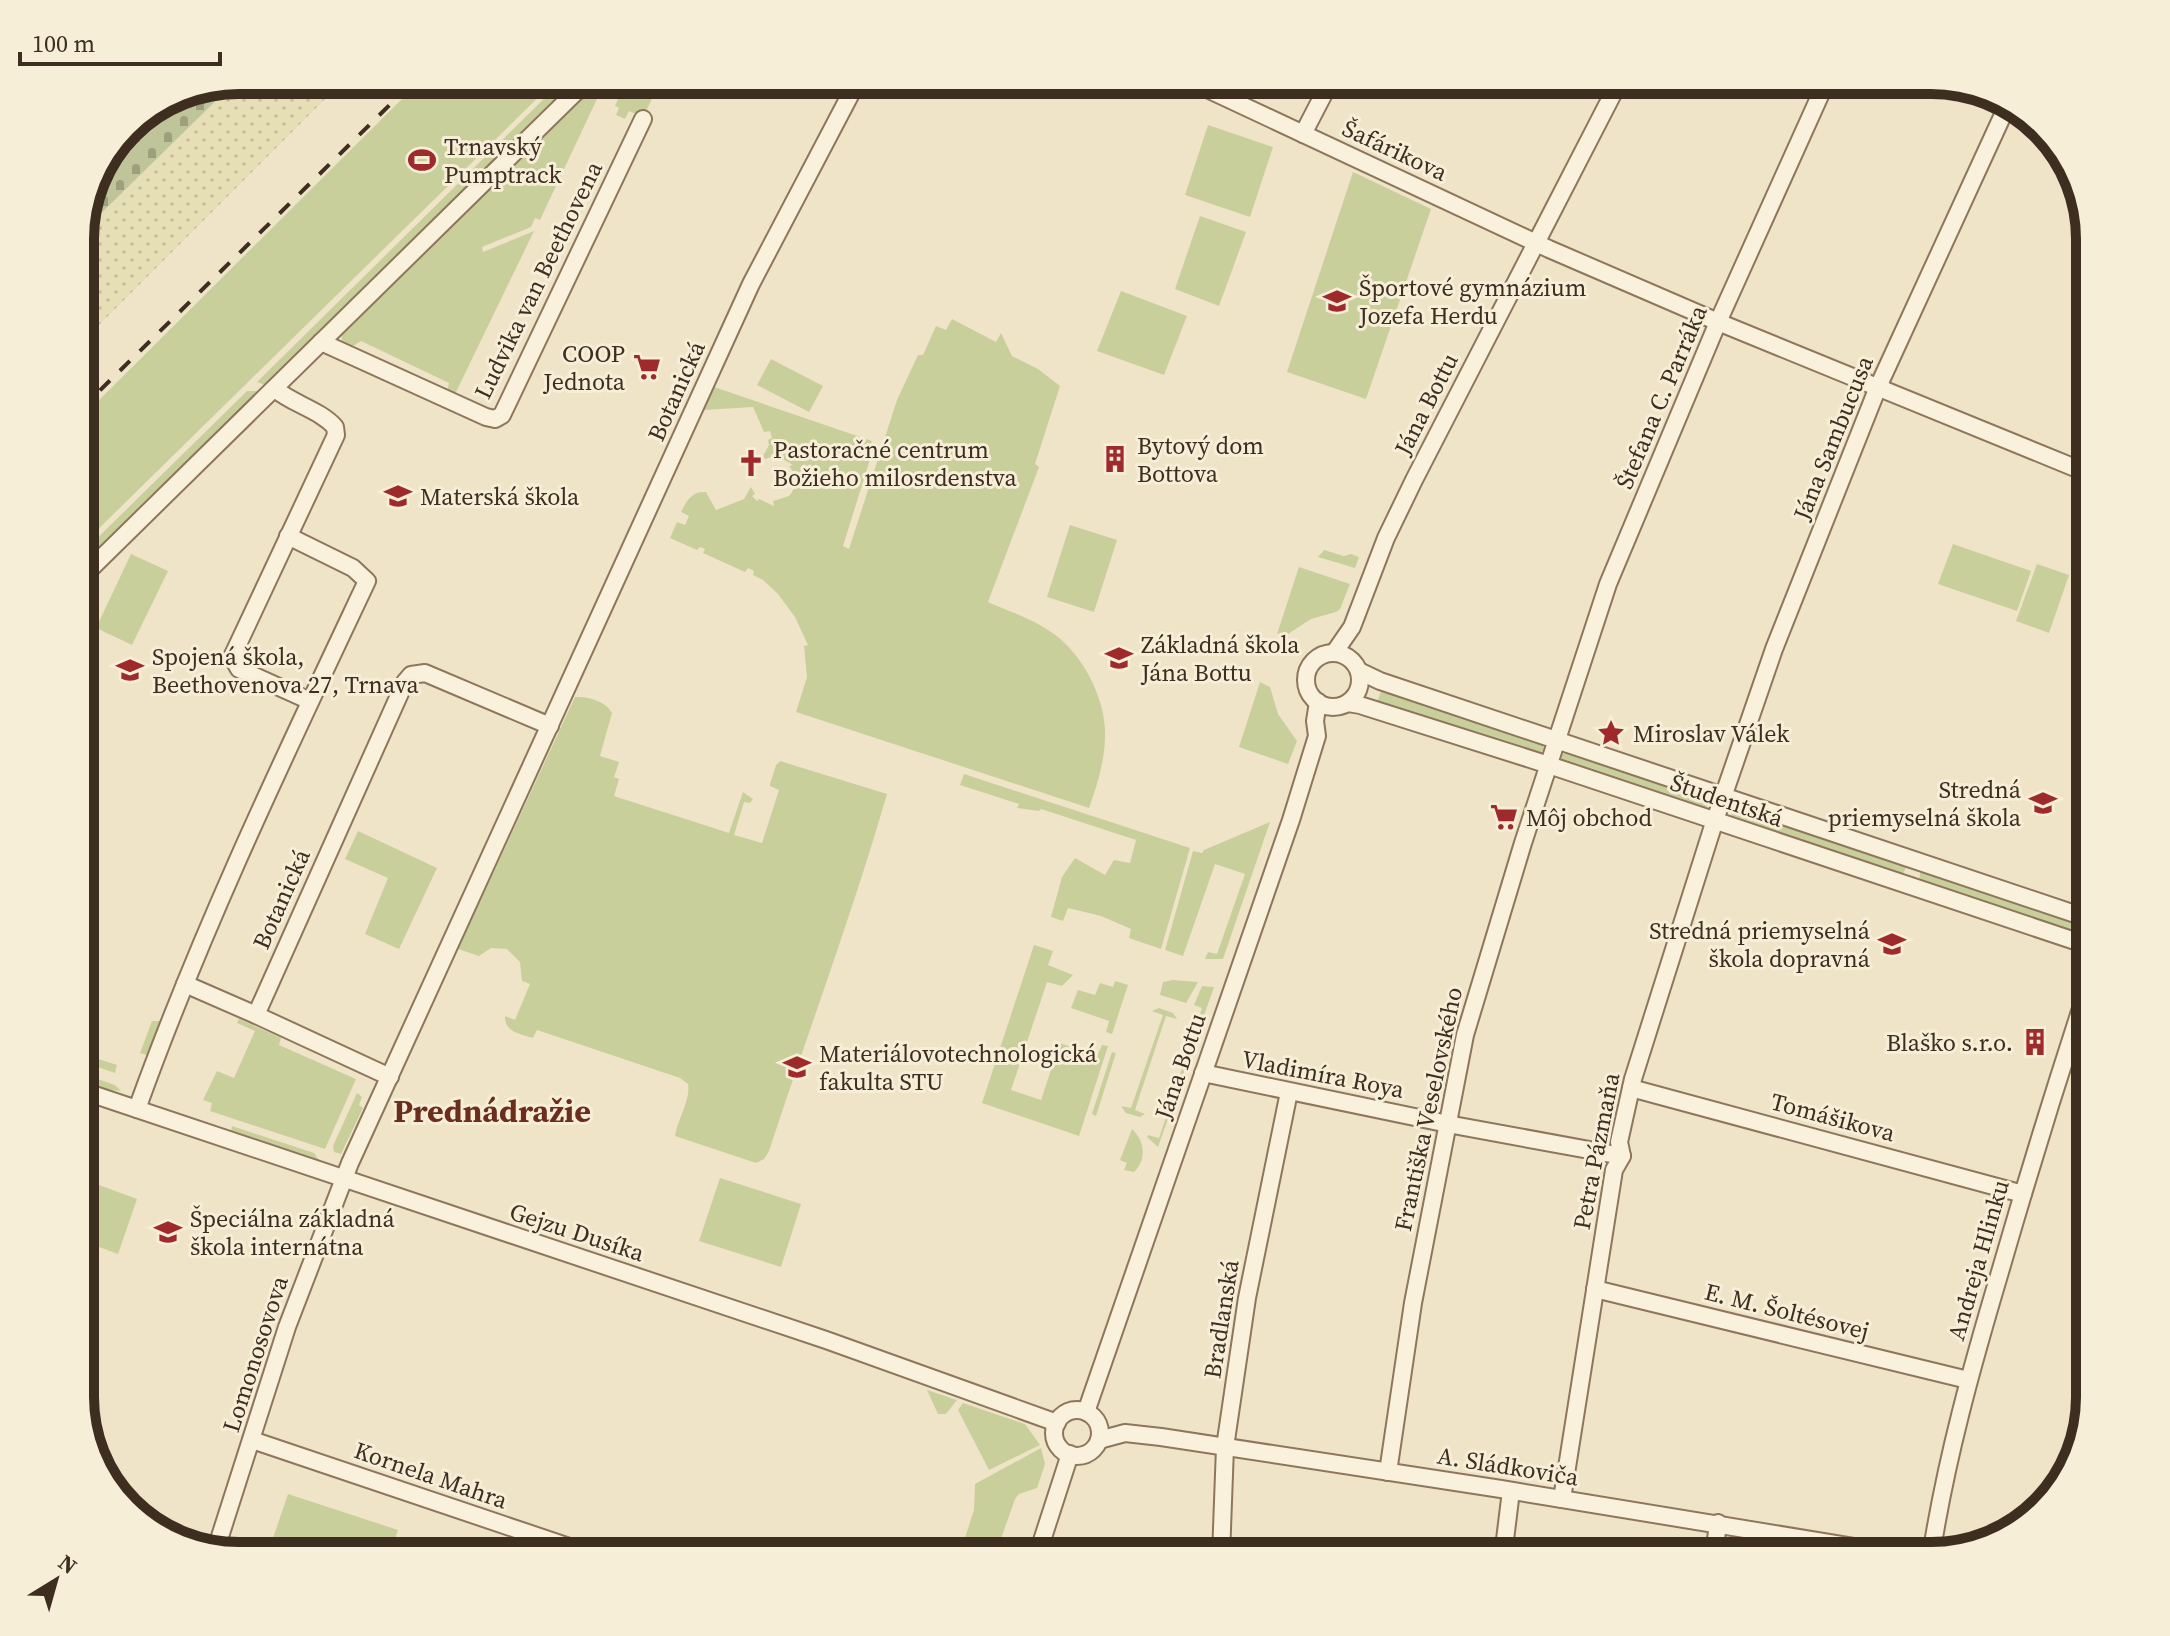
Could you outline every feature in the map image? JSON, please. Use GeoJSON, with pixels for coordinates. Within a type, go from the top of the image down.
{"type":"FeatureCollection","features":[{"type":"Feature","properties":{"kind":"street"},"geometry":{"type":"LineString","coordinates":[[94,565],[574,94]]}},
{"type":"Feature","properties":{"kind":"street","name":"Botanická"},"geometry":{"type":"LineString","coordinates":[[345,1177],[751,284],[851,94]]}},
{"type":"Feature","properties":{"kind":"street","name":"Šafárikova"},"geometry":{"type":"LineString","coordinates":[[1218,94],[1538,243],[1718,322],[2076,468]]}},
{"type":"Feature","properties":{"kind":"street"},"geometry":{"type":"LineString","coordinates":[[1303,134],[1324,94]]}},
{"type":"Feature","properties":{"kind":"street","name":"Jána Bottu"},"geometry":{"type":"LineString","coordinates":[[1086,1412],[1291,820],[1317,736],[1315,721],[1318,702],[1308,692],[1306,673],[1316,659],[1334,653],[1352,627],[1386,538],[1613,94]]}},
{"type":"Feature","properties":{"kind":"street","name":"Štefana C. Parráka"},"geometry":{"type":"LineString","coordinates":[[1549,765],[1608,584],[1718,322],[1821,94]]}},
{"type":"Feature","properties":{"kind":"street","name":"Jána Sambucusa"},"geometry":{"type":"LineString","coordinates":[[1715,821],[1774,649],[1878,387],[2004,113]]}},
{"type":"Feature","properties":{"kind":"street","name":"Ludvika van Beethovena"},"geometry":{"type":"LineString","coordinates":[[321,342],[486,417],[495,419],[502,415],[643,119]]}},
{"type":"Feature","properties":{"kind":"street"},"geometry":{"type":"LineString","coordinates":[[275,389],[290,401],[327,419],[336,432],[232,657],[239,669],[310,701]]}},
{"type":"Feature","properties":{"kind":"street"},"geometry":{"type":"LineString","coordinates":[[137,1109],[232,870],[367,581],[353,568],[288,536]]}},
{"type":"Feature","properties":{"kind":"street","name":"Jána Bottu"},"geometry":{"type":"LineString","coordinates":[[1317,736],[1341,705],[1359,689],[1352,627]]}},
{"type":"Feature","properties":{"kind":"street"},"geometry":{"type":"LineString","coordinates":[[1334,653],[1355,666]]}},
{"type":"Feature","properties":{"kind":"street","name":"Študentská"},"geometry":{"type":"LineString","coordinates":[[1355,666],[1557,740],[2076,914]]}},
{"type":"Feature","properties":{"kind":"street","name":"Botanická"},"geometry":{"type":"LineString","coordinates":[[256,1015],[365,769],[411,675],[425,673],[550,726]]}},
{"type":"Feature","properties":{"kind":"street"},"geometry":{"type":"LineString","coordinates":[[1318,702],[1341,705]]}},
{"type":"Feature","properties":{"kind":"street","name":"Študentská"},"geometry":{"type":"LineString","coordinates":[[1341,705],[1549,765],[2076,941]]}},
{"type":"Feature","properties":{"kind":"street","name":"Františka Veselovského"},"geometry":{"type":"LineString","coordinates":[[1388,1472],[1413,1303],[1465,1035],[1549,765]]}},
{"type":"Feature","properties":{"kind":"street","name":"Petra Pázmaňa"},"geometry":{"type":"LineString","coordinates":[[1562,1499],[1614,1170],[1622,1156],[1619,1142],[1631,1088],[1715,821]]}},
{"type":"Feature","properties":{"kind":"street"},"geometry":{"type":"LineString","coordinates":[[185,984],[390,1077]]}},
{"type":"Feature","properties":{"kind":"street","name":"Andreja Hlinku"},"geometry":{"type":"LineString","coordinates":[[1934,1542],[1954,1431],[1968,1380],[2076,1026]]}},
{"type":"Feature","properties":{"kind":"street","name":"Vladimíra Roya"},"geometry":{"type":"LineString","coordinates":[[1203,1073],[1622,1156]]}},
{"type":"Feature","properties":{"kind":"street","name":"Tomášikova"},"geometry":{"type":"LineString","coordinates":[[1631,1088],[2023,1194]]}},
{"type":"Feature","properties":{"kind":"street","name":"Bradlanská"},"geometry":{"type":"LineString","coordinates":[[1222,1542],[1225,1447],[1247,1298],[1289,1092]]}},
{"type":"Feature","properties":{"kind":"street","name":"Gejzu Dusíka"},"geometry":{"type":"LineString","coordinates":[[94,1095],[826,1340],[1057,1423]]}},
{"type":"Feature","properties":{"kind":"street","name":"Lomonosovova"},"geometry":{"type":"LineString","coordinates":[[219,1541],[287,1327],[345,1177]]}},
{"type":"Feature","properties":{"kind":"street","name":"E. M. Šoltésovej"},"geometry":{"type":"LineString","coordinates":[[1595,1289],[1968,1380]]}},
{"type":"Feature","properties":{"kind":"street"},"geometry":{"type":"LineString","coordinates":[[1068,1412],[1086,1412],[1097,1423],[1099,1440],[1089,1452],[1081,1455],[1062,1450],[1056,1440],[1057,1423],[1068,1412]]}},
{"type":"Feature","properties":{"kind":"street","name":"A. Sládkoviča"},"geometry":{"type":"LineString","coordinates":[[1099,1440],[1133,1433],[1828,1542]]}},
{"type":"Feature","properties":{"kind":"street","name":"Kornela Mahra"},"geometry":{"type":"LineString","coordinates":[[252,1440],[554,1542]]}},
{"type":"Feature","properties":{"kind":"street"},"geometry":{"type":"LineString","coordinates":[[1042,1542],[1070,1454]]}},
{"type":"Feature","properties":{"kind":"street"},"geometry":{"type":"LineString","coordinates":[[1505,1542],[1511,1491]]}},
{"type":"Feature","properties":{"kind":"street"},"geometry":{"type":"LineString","coordinates":[[1716,1542],[1718,1523]]}},
{"type":"Feature","properties":{"kind":"shaded area"},"geometry":{"type":"Polygon","coordinates":[[[330,94],[94,330],[96,219],[222,95],[330,94]]]}},
{"type":"Feature","properties":{"kind":"green space"},"geometry":{"type":"Polygon","coordinates":[[[407,94],[542,94],[94,533],[94,405],[407,94]]]}},
{"type":"Feature","properties":{"kind":"green space"},"geometry":{"type":"Polygon","coordinates":[[[549,94],[561,94],[265,385],[257,382],[549,94]]]}},
{"type":"Feature","properties":{"kind":"green space"},"geometry":{"type":"Polygon","coordinates":[[[583,94],[599,94],[540,220],[535,218],[531,227],[482,247],[483,252],[534,231],[453,395],[447,392],[449,383],[361,341],[352,347],[342,341],[341,330],[583,94]]]}},
{"type":"Feature","properties":{"kind":"green space"},"geometry":{"type":"Polygon","coordinates":[[[620,94],[654,94],[643,117],[629,111],[625,119],[616,115],[619,108],[615,106],[620,94]]]}},
{"type":"Feature","properties":{"kind":"green space"},"geometry":{"type":"Polygon","coordinates":[[[222,95],[96,219],[113,166],[136,136],[166,113],[201,99],[222,95]]]}},
{"type":"Feature","properties":{"kind":"green space"},"geometry":{"type":"Polygon","coordinates":[[[1208,125],[1273,147],[1250,217],[1185,195],[1208,125]]]}},
{"type":"Feature","properties":{"kind":"green space"},"geometry":{"type":"Polygon","coordinates":[[[1353,172],[1431,209],[1366,399],[1287,372],[1353,172]]]}},
{"type":"Feature","properties":{"kind":"green space"},"geometry":{"type":"Polygon","coordinates":[[[1200,216],[1246,232],[1219,306],[1175,289],[1200,216]]]}},
{"type":"Feature","properties":{"kind":"green space"},"geometry":{"type":"Polygon","coordinates":[[[1121,291],[1187,316],[1164,375],[1097,351],[1121,291]]]}},
{"type":"Feature","properties":{"kind":"green space"},"geometry":{"type":"Polygon","coordinates":[[[952,319],[996,342],[1001,333],[1012,356],[1038,369],[1060,386],[1035,464],[1039,467],[988,602],[1054,634],[1074,653],[1090,677],[1101,703],[1105,740],[1101,770],[1089,808],[796,712],[807,677],[804,646],[808,645],[795,617],[778,594],[753,575],[754,571],[748,568],[745,572],[703,553],[705,549],[700,547],[697,550],[670,538],[677,522],[685,525],[689,516],[681,512],[697,493],[706,492],[716,510],[744,499],[751,487],[755,494],[752,496],[757,501],[759,499],[774,506],[773,501],[789,496],[795,485],[795,477],[789,466],[793,465],[779,454],[765,459],[763,456],[769,445],[768,440],[772,438],[770,431],[764,432],[753,407],[704,410],[714,387],[872,441],[869,451],[872,453],[843,546],[849,549],[897,400],[918,355],[923,355],[936,326],[946,330],[952,319]]]}},
{"type":"Feature","properties":{"kind":"green space"},"geometry":{"type":"Polygon","coordinates":[[[771,359],[823,386],[809,412],[757,385],[771,359]]]}},
{"type":"Feature","properties":{"kind":"green space"},"geometry":{"type":"Polygon","coordinates":[[[247,391],[259,391],[94,553],[94,541],[247,391]]]}},
{"type":"Feature","properties":{"kind":"green space"},"geometry":{"type":"Polygon","coordinates":[[[1070,525],[1117,540],[1094,612],[1047,597],[1070,525]]]}},
{"type":"Feature","properties":{"kind":"green space"},"geometry":{"type":"Polygon","coordinates":[[[1953,544],[2031,571],[2017,611],[1938,584],[1953,544]]]}},
{"type":"Feature","properties":{"kind":"green space"},"geometry":{"type":"Polygon","coordinates":[[[1324,550],[1359,557],[1355,568],[1318,557],[1324,550]]]}},
{"type":"Feature","properties":{"kind":"green space"},"geometry":{"type":"Polygon","coordinates":[[[131,554],[168,571],[132,645],[96,628],[131,554]]]}},
{"type":"Feature","properties":{"kind":"green space"},"geometry":{"type":"Polygon","coordinates":[[[2037,564],[2069,575],[2049,633],[2016,621],[2037,564]]]}},
{"type":"Feature","properties":{"kind":"green space"},"geometry":{"type":"Polygon","coordinates":[[[1299,567],[1350,584],[1336,612],[1311,619],[1288,634],[1277,634],[1299,567]]]}},
{"type":"Feature","properties":{"kind":"green space"},"geometry":{"type":"Polygon","coordinates":[[[1260,682],[1270,687],[1278,714],[1297,741],[1288,764],[1239,747],[1260,682]]]}},
{"type":"Feature","properties":{"kind":"green space"},"geometry":{"type":"Polygon","coordinates":[[[1383,686],[1544,741],[1543,750],[1537,756],[1376,705],[1383,686]]]}},
{"type":"Feature","properties":{"kind":"green space"},"geometry":{"type":"Polygon","coordinates":[[[575,697],[596,700],[612,713],[600,756],[619,762],[614,777],[619,779],[614,796],[729,833],[743,792],[753,799],[750,803],[744,802],[734,835],[762,843],[779,790],[770,784],[780,761],[887,794],[845,929],[769,1151],[764,1159],[756,1163],[675,1136],[688,1090],[688,1084],[680,1078],[537,1030],[533,1038],[510,1029],[505,1016],[515,1020],[530,984],[522,981],[520,962],[507,949],[491,948],[479,956],[458,949],[575,697]]]}},
{"type":"Feature","properties":{"kind":"green space"},"geometry":{"type":"Polygon","coordinates":[[[1569,750],[1706,795],[1707,807],[1704,809],[1562,763],[1562,755],[1569,750]]]}},
{"type":"Feature","properties":{"kind":"green space"},"geometry":{"type":"Polygon","coordinates":[[[964,774],[1190,848],[1161,949],[1129,938],[1131,929],[1101,916],[1068,908],[1063,921],[1051,917],[1062,877],[1075,858],[1105,875],[1114,860],[1130,863],[1136,840],[1041,809],[1017,808],[1019,804],[960,785],[964,774]]]}},
{"type":"Feature","properties":{"kind":"green space"},"geometry":{"type":"Polygon","coordinates":[[[1737,806],[1905,863],[1906,868],[1901,877],[1732,820],[1731,812],[1737,806]]]}},
{"type":"Feature","properties":{"kind":"green space"},"geometry":{"type":"Polygon","coordinates":[[[1270,822],[1223,959],[1205,959],[1208,952],[1217,954],[1245,874],[1215,864],[1183,956],[1165,950],[1193,851],[1202,853],[1270,822]]]}},
{"type":"Feature","properties":{"kind":"green space"},"geometry":{"type":"Polygon","coordinates":[[[358,831],[437,868],[399,949],[365,934],[388,878],[345,859],[358,831]]]}},
{"type":"Feature","properties":{"kind":"green space"},"geometry":{"type":"Polygon","coordinates":[[[1923,870],[2076,919],[2076,937],[1919,883],[1923,870]]]}},
{"type":"Feature","properties":{"kind":"green space"},"geometry":{"type":"Polygon","coordinates":[[[1034,945],[1053,951],[1048,965],[1073,975],[1062,986],[1047,982],[1011,1090],[1041,1100],[1060,1043],[1097,1056],[1102,1045],[1108,1046],[1079,1136],[982,1103],[1034,945]]]}},
{"type":"Feature","properties":{"kind":"green space"},"geometry":{"type":"Polygon","coordinates":[[[1115,981],[1128,985],[1112,1034],[1106,1032],[1109,1021],[1071,1008],[1078,990],[1095,995],[1100,983],[1113,987],[1115,981]]]}},
{"type":"Feature","properties":{"kind":"green space"},"geometry":{"type":"Polygon","coordinates":[[[1163,982],[1198,982],[1186,1003],[1160,995],[1163,982]]]}},
{"type":"Feature","properties":{"kind":"green space"},"geometry":{"type":"Polygon","coordinates":[[[1202,986],[1214,987],[1158,1147],[1147,1137],[1159,1138],[1202,1008],[1194,1005],[1202,986]]]}},
{"type":"Feature","properties":{"kind":"green space"},"geometry":{"type":"Polygon","coordinates":[[[1159,1008],[1173,1013],[1177,1019],[1166,1016],[1135,1110],[1145,1114],[1140,1117],[1126,1113],[1121,1106],[1131,1108],[1163,1015],[1152,1011],[1159,1008]]]}},
{"type":"Feature","properties":{"kind":"green space"},"geometry":{"type":"Polygon","coordinates":[[[239,1019],[281,1038],[279,1045],[356,1079],[325,1149],[210,1111],[212,1103],[203,1100],[217,1071],[234,1078],[255,1031],[237,1023],[239,1019]]]}},
{"type":"Feature","properties":{"kind":"green space"},"geometry":{"type":"Polygon","coordinates":[[[152,1021],[161,1021],[147,1055],[140,1053],[152,1021]]]}},
{"type":"Feature","properties":{"kind":"green space"},"geometry":{"type":"Polygon","coordinates":[[[1112,1052],[1116,1053],[1096,1116],[1092,1114],[1112,1052]]]}},
{"type":"Feature","properties":{"kind":"green space"},"geometry":{"type":"Polygon","coordinates":[[[94,1058],[117,1065],[115,1073],[94,1066],[94,1058]]]}},
{"type":"Feature","properties":{"kind":"green space"},"geometry":{"type":"Polygon","coordinates":[[[94,1078],[115,1085],[121,1091],[94,1085],[94,1078]]]}},
{"type":"Feature","properties":{"kind":"green space"},"geometry":{"type":"Polygon","coordinates":[[[357,1093],[362,1097],[359,1105],[363,1108],[341,1154],[334,1152],[333,1146],[357,1093]]]}},
{"type":"Feature","properties":{"kind":"green space"},"geometry":{"type":"Polygon","coordinates":[[[232,1126],[314,1153],[319,1160],[231,1131],[232,1126]]]}},
{"type":"Feature","properties":{"kind":"green space"},"geometry":{"type":"Polygon","coordinates":[[[1132,1129],[1140,1139],[1143,1150],[1141,1162],[1134,1172],[1124,1170],[1127,1163],[1120,1160],[1132,1129]]]}},
{"type":"Feature","properties":{"kind":"green space"},"geometry":{"type":"Polygon","coordinates":[[[720,1178],[801,1204],[781,1267],[699,1241],[720,1178]]]}},
{"type":"Feature","properties":{"kind":"green space"},"geometry":{"type":"Polygon","coordinates":[[[94,1183],[137,1199],[118,1254],[94,1245],[94,1183]]]}},
{"type":"Feature","properties":{"kind":"green space"},"geometry":{"type":"Polygon","coordinates":[[[927,1390],[957,1400],[946,1414],[938,1414],[927,1390]]]}},
{"type":"Feature","properties":{"kind":"green space"},"geometry":{"type":"Polygon","coordinates":[[[963,1403],[1025,1424],[1040,1445],[989,1470],[958,1410],[963,1403]]]}},
{"type":"Feature","properties":{"kind":"green space"},"geometry":{"type":"Polygon","coordinates":[[[1041,1448],[1045,1464],[1037,1488],[1019,1494],[1015,1499],[1000,1542],[964,1542],[974,1510],[975,1484],[1041,1448]]]}},
{"type":"Feature","properties":{"kind":"green space"},"geometry":{"type":"Polygon","coordinates":[[[288,1494],[398,1530],[394,1542],[272,1542],[288,1494]]]}},
{"type":"Feature","properties":{"kind":"railway"},"geometry":{"type":"LineString","coordinates":[[94,396],[401,94]]}},
{"type":"Feature","properties":{"kind":"place","name":"Trnavský Pumptrack"},"geometry":{"type":"Point","coordinates":[422,160]}},
{"type":"Feature","properties":{"kind":"place","name":"Športové gymnázium Jozefa Herdu"},"geometry":{"type":"Point","coordinates":[1337,301]}},
{"type":"Feature","properties":{"kind":"place","name":"COOP Jednota"},"geometry":{"type":"Point","coordinates":[647,367]}},
{"type":"Feature","properties":{"kind":"place","name":"Bytový dom Bottova"},"geometry":{"type":"Point","coordinates":[1115,459]}},
{"type":"Feature","properties":{"kind":"place","name":"Pastoračné centrum Božieho milosrdenstva"},"geometry":{"type":"Point","coordinates":[751,463]}},
{"type":"Feature","properties":{"kind":"place","name":"Materská škola"},"geometry":{"type":"Point","coordinates":[398,496]}},
{"type":"Feature","properties":{"kind":"place","name":"Základná škola Jána Bottu"},"geometry":{"type":"Point","coordinates":[1119,658]}},
{"type":"Feature","properties":{"kind":"place","name":"Spojená škola, Beethovenova 27, Trnava"},"geometry":{"type":"Point","coordinates":[130,670]}},
{"type":"Feature","properties":{"kind":"place","name":"Miroslav Válek"},"geometry":{"type":"Point","coordinates":[1611,733]}},
{"type":"Feature","properties":{"kind":"place","name":"Stredná priemyselná škola"},"geometry":{"type":"Point","coordinates":[2043,803]}},
{"type":"Feature","properties":{"kind":"place","name":"Môj obchod"},"geometry":{"type":"Point","coordinates":[1504,817]}},
{"type":"Feature","properties":{"kind":"place","name":"Stredná priemyselná škola dopravná"},"geometry":{"type":"Point","coordinates":[1892,944]}},
{"type":"Feature","properties":{"kind":"place","name":"Blaško s.r.o."},"geometry":{"type":"Point","coordinates":[2035,1042]}},
{"type":"Feature","properties":{"kind":"place","name":"Materiálovotechnologická fakulta STU"},"geometry":{"type":"Point","coordinates":[797,1067]}},
{"type":"Feature","properties":{"kind":"place","name":"Špeciálna základná škola internátna"},"geometry":{"type":"Point","coordinates":[168,1232]}},
{"type":"Feature","properties":{"kind":"district","name":"Prednádražie"},"geometry":{"type":"Point","coordinates":[492,1111]}}]}
